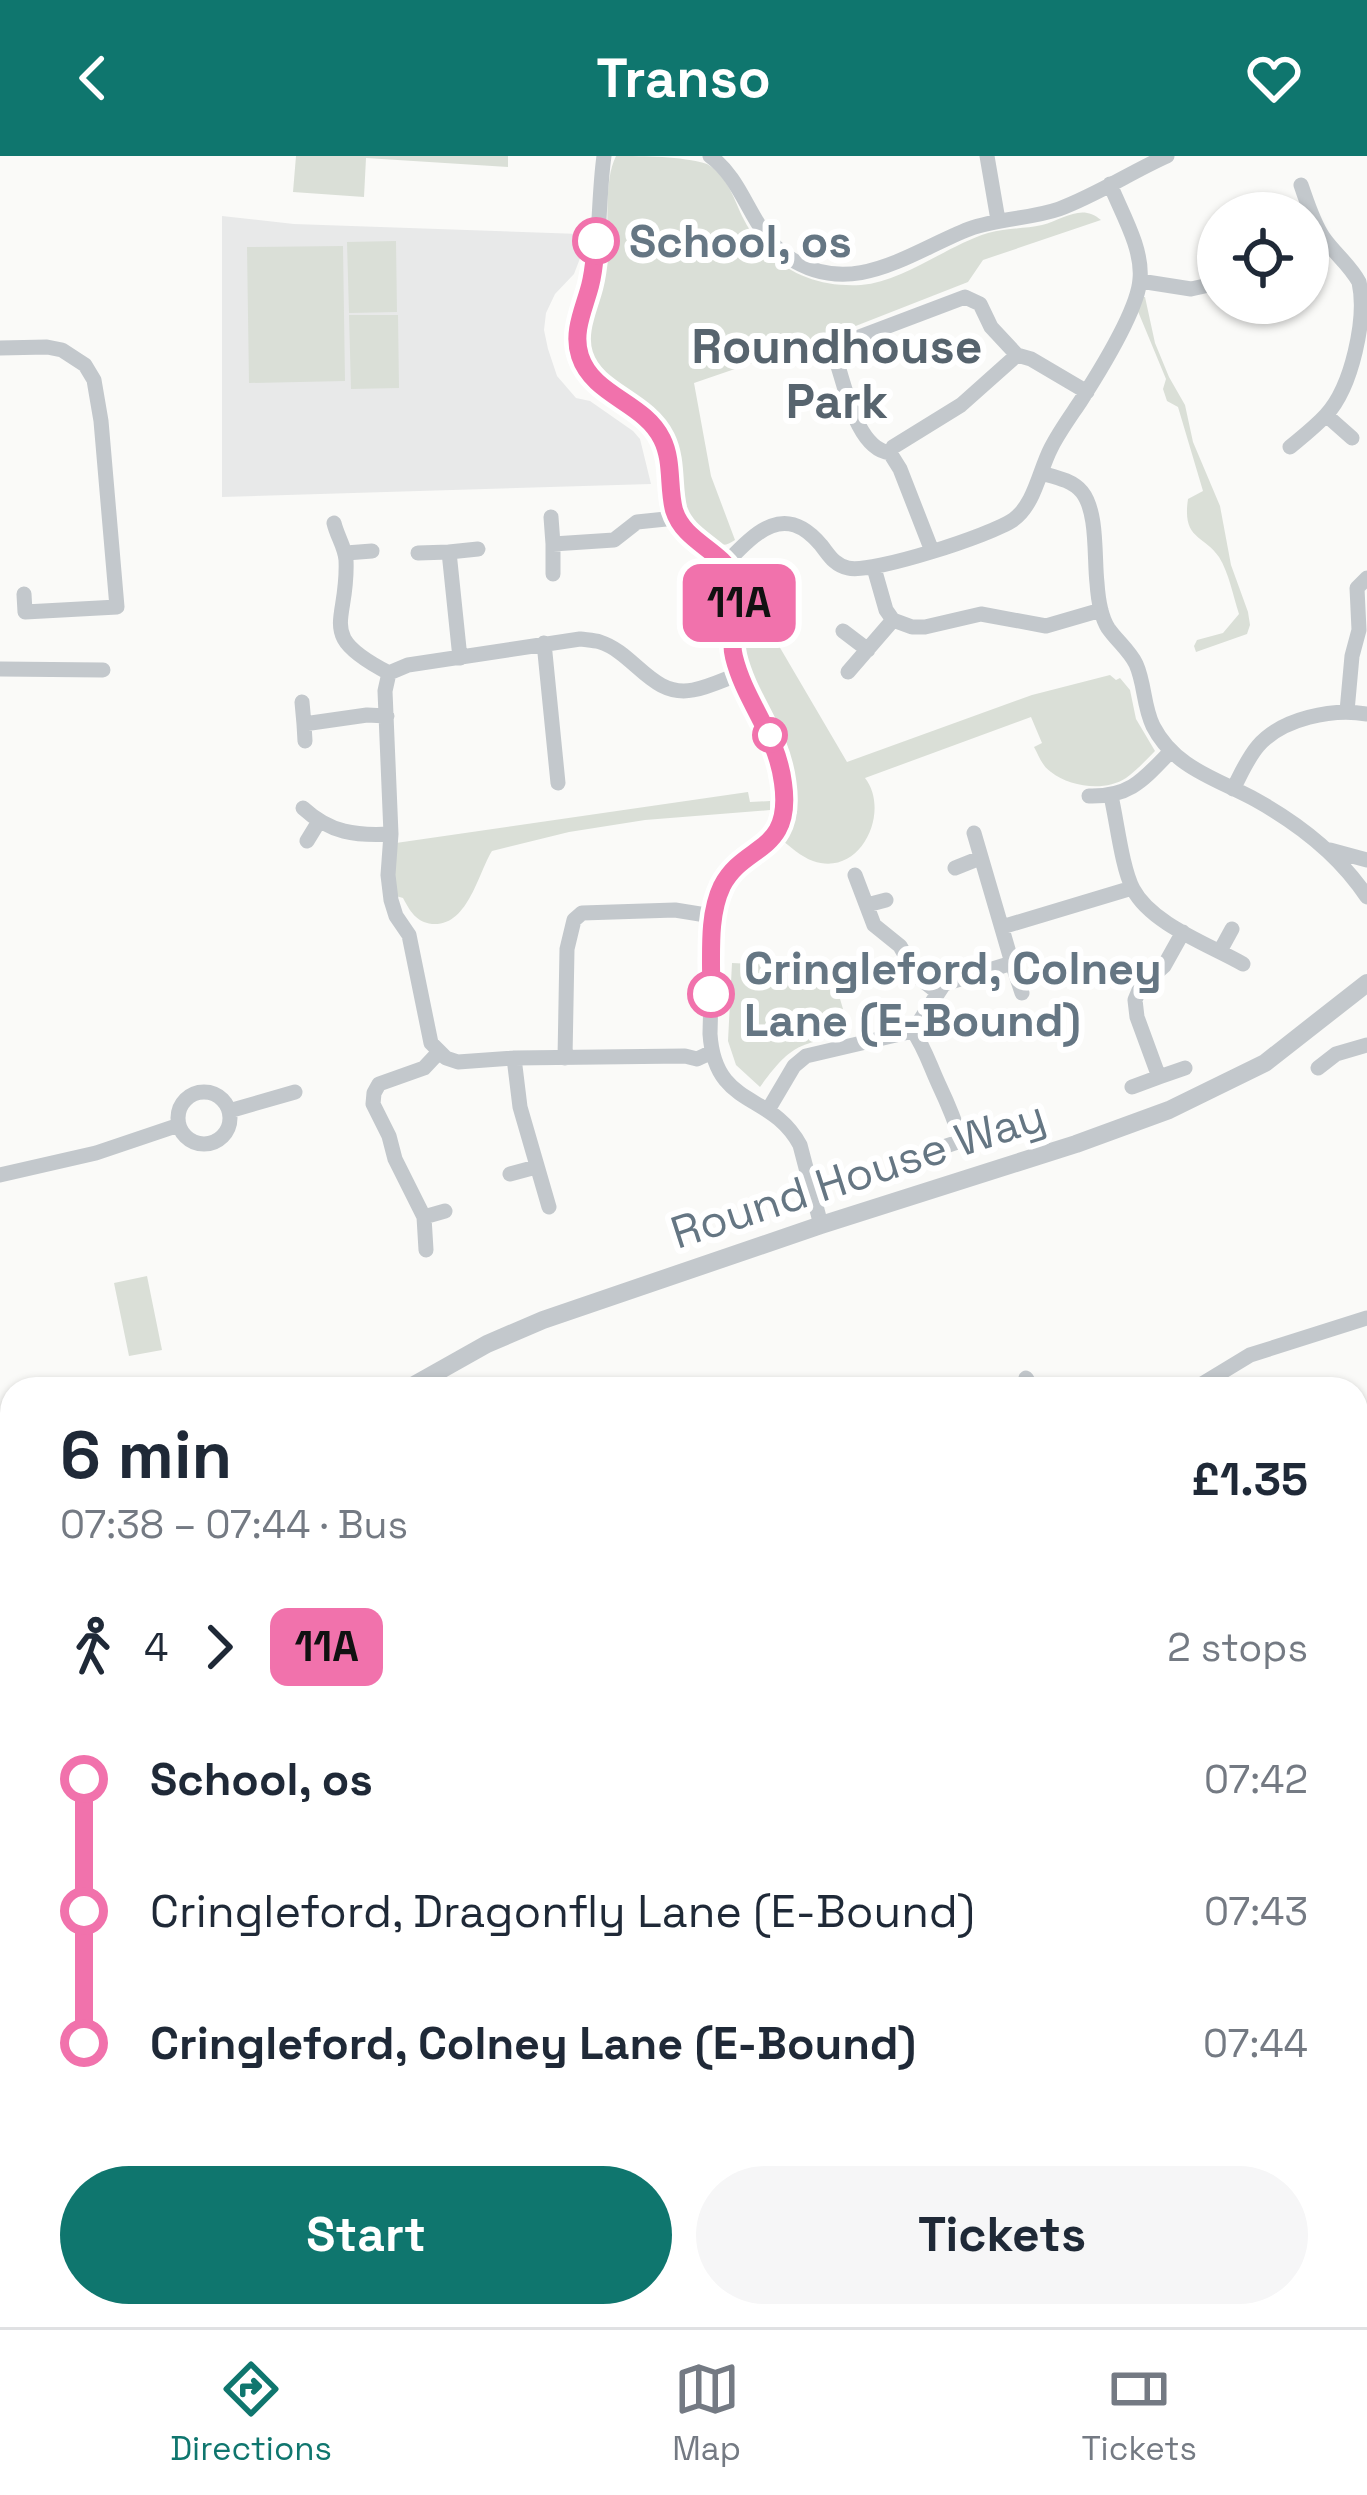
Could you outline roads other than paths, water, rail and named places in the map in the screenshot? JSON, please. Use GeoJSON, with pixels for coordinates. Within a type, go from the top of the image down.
{"type":"FeatureCollection","features":[{"type":"Feature","properties":{"kind":"street"},"geometry":{"type":"LineString","coordinates":[[604,156],[595,264],[577,330],[579,352],[589,374],[662,437],[675,513],[685,531],[724,563],[737,584],[740,596],[732,645],[781,767],[784,800],[774,836],[728,875],[713,913],[712,1052],[729,1087],[769,1110],[800,1145],[821,1225]]}},
{"type":"Feature","properties":{"kind":"street"},"geometry":{"type":"LineString","coordinates":[[710,156],[729,172],[774,245],[797,262],[825,272],[851,274],[918,255],[966,230],[1060,208],[1167,156]]}},
{"type":"Feature","properties":{"kind":"street"},"geometry":{"type":"LineString","coordinates":[[986,156],[998,220]]}},
{"type":"Feature","properties":{"kind":"street"},"geometry":{"type":"LineString","coordinates":[[724,563],[751,537],[783,522],[808,532],[840,566],[850,569],[874,568],[932,551],[1014,519],[1124,323],[1141,281],[1135,245],[1110,184]]}},
{"type":"Feature","properties":{"kind":"street"},"geometry":{"type":"LineString","coordinates":[[1300,185],[1302,192]]}},
{"type":"Feature","properties":{"kind":"street"},"geometry":{"type":"LineString","coordinates":[[1290,447],[1336,402],[1364,334],[1366,298],[1344,260],[1329,251]]}},
{"type":"Feature","properties":{"kind":"street"},"geometry":{"type":"LineString","coordinates":[[1141,281],[1197,288]]}},
{"type":"Feature","properties":{"kind":"street"},"geometry":{"type":"LineString","coordinates":[[932,551],[900,469],[890,453],[875,449],[861,431],[836,351],[845,342],[969,297],[980,304],[1016,355],[1087,392]]}},
{"type":"Feature","properties":{"kind":"street"},"geometry":{"type":"LineString","coordinates":[[0,348],[62,350],[85,365],[94,380],[117,607],[25,612],[24,594]]}},
{"type":"Feature","properties":{"kind":"street"},"geometry":{"type":"LineString","coordinates":[[890,453],[897,442],[961,405],[1016,355]]}},
{"type":"Feature","properties":{"kind":"street"},"geometry":{"type":"LineString","coordinates":[[1326,415],[1352,438]]}},
{"type":"Feature","properties":{"kind":"street"},"geometry":{"type":"LineString","coordinates":[[1041,473],[1069,482],[1089,506],[1101,610],[1106,625],[1138,669],[1147,712],[1170,752],[1200,773],[1258,801],[1328,849],[1367,897]]}},
{"type":"Feature","properties":{"kind":"street"},"geometry":{"type":"LineString","coordinates":[[554,544],[614,540],[638,523],[675,513]]}},
{"type":"Feature","properties":{"kind":"street"},"geometry":{"type":"LineString","coordinates":[[551,517],[553,574]]}},
{"type":"Feature","properties":{"kind":"street"},"geometry":{"type":"LineString","coordinates":[[334,523],[346,554],[340,606],[343,638],[356,656],[389,673]]}},
{"type":"Feature","properties":{"kind":"street"},"geometry":{"type":"LineString","coordinates":[[418,554],[478,549]]}},
{"type":"Feature","properties":{"kind":"street"},"geometry":{"type":"LineString","coordinates":[[346,554],[372,551]]}},
{"type":"Feature","properties":{"kind":"street"},"geometry":{"type":"LineString","coordinates":[[448,552],[460,658]]}},
{"type":"Feature","properties":{"kind":"street"},"geometry":{"type":"LineString","coordinates":[[874,568],[892,620],[912,627],[981,614],[1046,626],[1101,610]]}},
{"type":"Feature","properties":{"kind":"street"},"geometry":{"type":"LineString","coordinates":[[1346,710],[1359,630],[1357,588],[1367,578]]}},
{"type":"Feature","properties":{"kind":"street"},"geometry":{"type":"LineString","coordinates":[[848,672],[892,620]]}},
{"type":"Feature","properties":{"kind":"street"},"geometry":{"type":"LineString","coordinates":[[843,631],[868,650]]}},
{"type":"Feature","properties":{"kind":"street"},"geometry":{"type":"LineString","coordinates":[[389,673],[408,665],[580,640],[600,642],[661,687],[676,691],[740,674]]}},
{"type":"Feature","properties":{"kind":"street"},"geometry":{"type":"LineString","coordinates":[[544,644],[558,783]]}},
{"type":"Feature","properties":{"kind":"street"},"geometry":{"type":"LineString","coordinates":[[0,669],[103,670]]}},
{"type":"Feature","properties":{"kind":"street"},"geometry":{"type":"LineString","coordinates":[[389,673],[385,691],[391,900],[409,935],[431,1042],[439,1052],[458,1062],[697,1059],[712,1052]]}},
{"type":"Feature","properties":{"kind":"street"},"geometry":{"type":"LineString","coordinates":[[302,702],[305,733],[367,716],[387,716]]}},
{"type":"Feature","properties":{"kind":"street"},"geometry":{"type":"LineString","coordinates":[[1233,789],[1264,740],[1286,727],[1325,712],[1367,714]]}},
{"type":"Feature","properties":{"kind":"street"},"geometry":{"type":"LineString","coordinates":[[1088,796],[1128,790],[1170,752]]}},
{"type":"Feature","properties":{"kind":"street"},"geometry":{"type":"LineString","coordinates":[[1111,796],[1132,888],[1147,908],[1243,964]]}},
{"type":"Feature","properties":{"kind":"street"},"geometry":{"type":"LineString","coordinates":[[302,808],[318,823],[350,834],[392,834]]}},
{"type":"Feature","properties":{"kind":"street"},"geometry":{"type":"LineString","coordinates":[[307,842],[318,823]]}},
{"type":"Feature","properties":{"kind":"street"},"geometry":{"type":"LineString","coordinates":[[974,832],[1022,993]]}},
{"type":"Feature","properties":{"kind":"street"},"geometry":{"type":"LineString","coordinates":[[1328,849],[1367,860]]}},
{"type":"Feature","properties":{"kind":"street"},"geometry":{"type":"LineString","coordinates":[[955,868],[980,858]]}},
{"type":"Feature","properties":{"kind":"street"},"geometry":{"type":"LineString","coordinates":[[855,874],[874,926],[900,946],[917,976],[937,992]]}},
{"type":"Feature","properties":{"kind":"street"},"geometry":{"type":"LineString","coordinates":[[1002,926],[1132,888]]}},
{"type":"Feature","properties":{"kind":"street"},"geometry":{"type":"LineString","coordinates":[[867,905],[886,900]]}},
{"type":"Feature","properties":{"kind":"street"},"geometry":{"type":"LineString","coordinates":[[565,1058],[567,949],[574,920],[582,913],[713,913]]}},
{"type":"Feature","properties":{"kind":"street"},"geometry":{"type":"LineString","coordinates":[[1220,951],[1232,929]]}},
{"type":"Feature","properties":{"kind":"street"},"geometry":{"type":"LineString","coordinates":[[1159,1077],[1136,1017],[1136,1000],[1140,988],[1164,966],[1183,932]]}},
{"type":"Feature","properties":{"kind":"street"},"geometry":{"type":"LineString","coordinates":[[769,1110],[794,1066],[806,1056],[835,1054],[913,1031],[944,984],[1012,963]]}},
{"type":"Feature","properties":{"kind":"street","name":"Round House Way"},"geometry":{"type":"LineString","coordinates":[[1324,1019],[1367,964]]}},
{"type":"Feature","properties":{"kind":"street","name":"Round House Way"},"geometry":{"type":"LineString","coordinates":[[428,1377],[543,1320],[1169,1110],[1265,1063],[1367,983]]}},
{"type":"Feature","properties":{"kind":"street"},"geometry":{"type":"LineString","coordinates":[[913,1031],[952,1107],[962,1141]]}},
{"type":"Feature","properties":{"kind":"street"},"geometry":{"type":"LineString","coordinates":[[1318,1068],[1336,1054],[1367,1045]]}},
{"type":"Feature","properties":{"kind":"street"},"geometry":{"type":"LineString","coordinates":[[426,1250],[424,1217],[373,1104],[379,1084],[424,1068],[439,1052]]}},
{"type":"Feature","properties":{"kind":"street"},"geometry":{"type":"LineString","coordinates":[[514,1058],[520,1107],[549,1208]]}},
{"type":"Feature","properties":{"kind":"street"},"geometry":{"type":"LineString","coordinates":[[1132,1087],[1185,1068]]}},
{"type":"Feature","properties":{"kind":"street"},"geometry":{"type":"LineString","coordinates":[[229,1111],[295,1092]]}},
{"type":"Feature","properties":{"kind":"street"},"geometry":{"type":"LineString","coordinates":[[199,1093],[219,1097],[229,1111],[227,1131],[211,1144],[190,1141],[179,1125],[182,1105],[199,1093]]}},
{"type":"Feature","properties":{"kind":"street"},"geometry":{"type":"LineString","coordinates":[[0,1174],[96,1153],[179,1125]]}},
{"type":"Feature","properties":{"kind":"street"},"geometry":{"type":"LineString","coordinates":[[940,1148],[990,1135]]}},
{"type":"Feature","properties":{"kind":"street"},"geometry":{"type":"LineString","coordinates":[[510,1174],[536,1167]]}},
{"type":"Feature","properties":{"kind":"street"},"geometry":{"type":"LineString","coordinates":[[424,1217],[446,1211]]}},
{"type":"Feature","properties":{"kind":"street"},"geometry":{"type":"LineString","coordinates":[[1213,1377],[1250,1354],[1367,1318]]}},
{"type":"Feature","properties":{"kind":"place","name":"School, os"},"geometry":{"type":"Point","coordinates":[596,241]}},
{"type":"Feature","properties":{"kind":"place","name":"Cringleford, Colney Lane (E-Bound)"},"geometry":{"type":"Point","coordinates":[711,994]}},
{"type":"Feature","properties":{"kind":"district","name":"Roundhouse Park"},"geometry":{"type":"Point","coordinates":[837,374]}}]}
